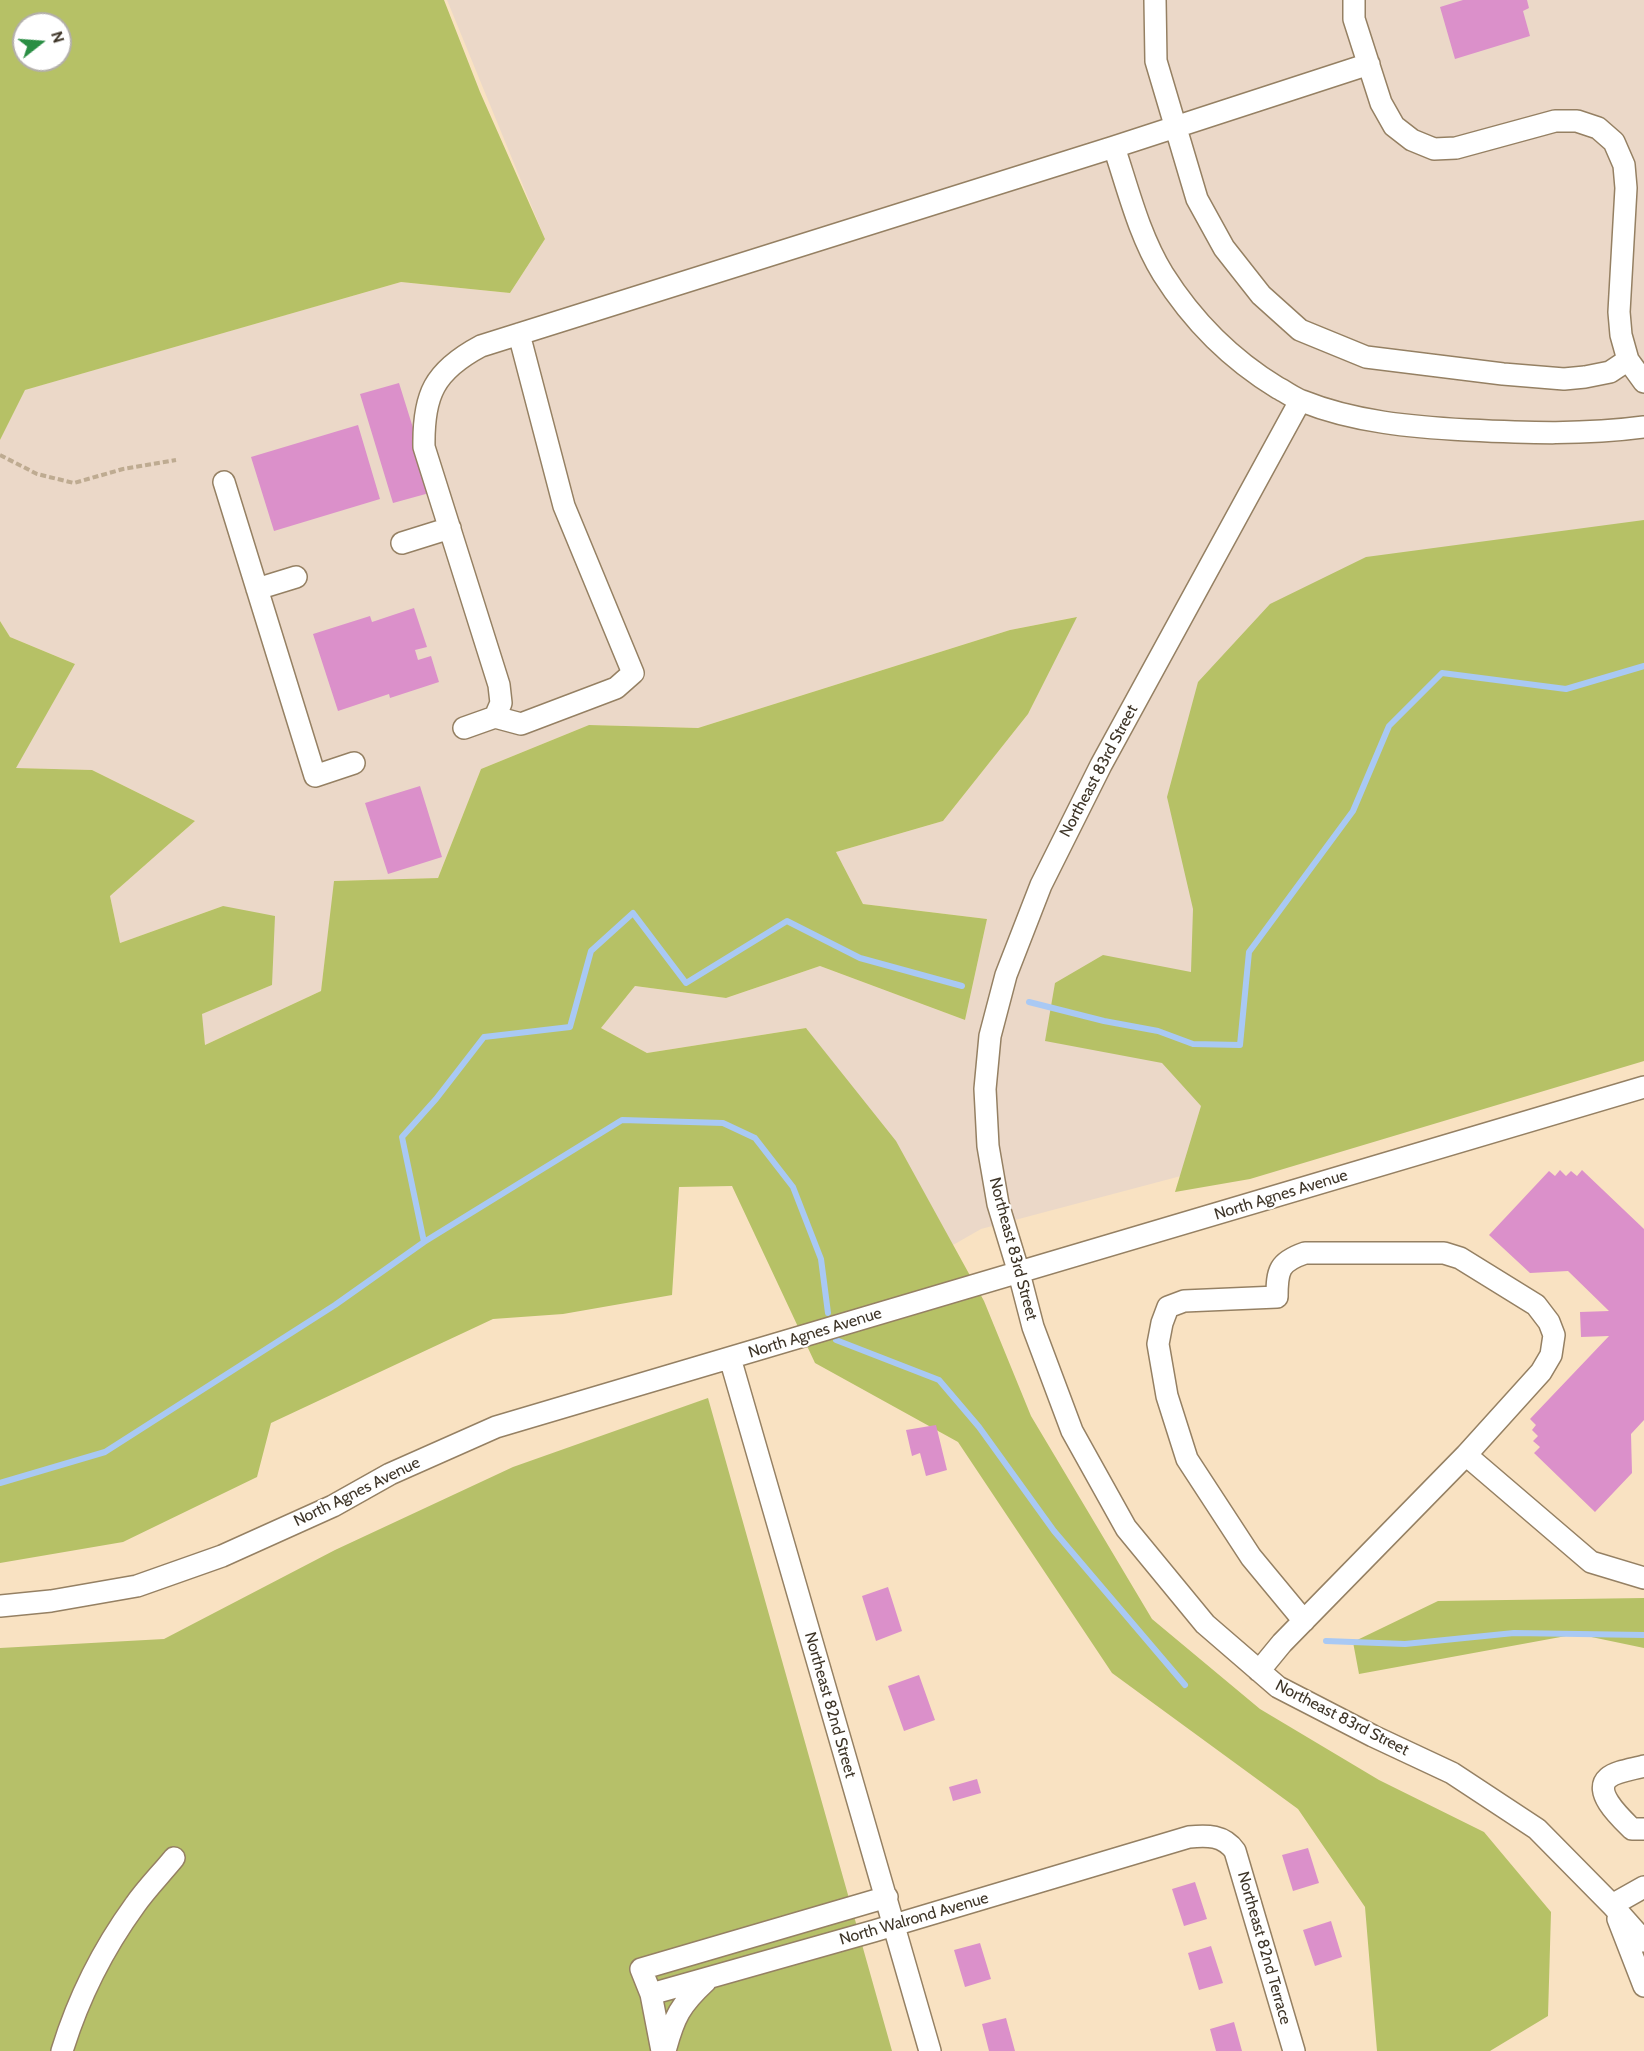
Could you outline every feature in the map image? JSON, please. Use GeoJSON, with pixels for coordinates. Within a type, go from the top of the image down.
{"type":"FeatureCollection","features":[{"type":"Feature","properties":{"kind":"street"},"geometry":{"type":"LineString","coordinates":[[1155,0],[1156,61],[1197,199],[1224,248],[1261,295],[1300,330],[1366,357],[1503,374],[1564,379],[1586,377],[1610,372],[1628,360]]}},
{"type":"Feature","properties":{"kind":"street"},"geometry":{"type":"LineString","coordinates":[[1354,0],[1354,19],[1382,103],[1394,126],[1412,140],[1434,149],[1456,148],[1555,121],[1577,121],[1598,128],[1614,142],[1624,165],[1626,188],[1619,312],[1621,335],[1628,360],[1644,382]]}},
{"type":"Feature","properties":{"kind":"street"},"geometry":{"type":"LineString","coordinates":[[495,717],[501,703],[499,685],[424,447],[424,420],[430,394],[443,373],[459,358],[481,346],[1114,147],[1369,64]]}},
{"type":"Feature","properties":{"kind":"street"},"geometry":{"type":"LineString","coordinates":[[1114,147],[1140,227],[1163,273],[1189,309],[1226,350],[1264,379],[1300,401],[1376,421],[1432,428],[1544,434],[1644,427]]}},
{"type":"Feature","properties":{"kind":"street"},"geometry":{"type":"LineString","coordinates":[[465,728],[495,717],[521,724],[616,688],[633,673],[564,506],[519,334]]}},
{"type":"Feature","properties":{"kind":"street","name":"Northeast 83rd Street"},"geometry":{"type":"LineString","coordinates":[[1300,401],[1101,765],[1041,885],[1006,975],[990,1036],[985,1089],[988,1146],[998,1204],[1033,1327],[1072,1431],[1126,1528],[1205,1624],[1278,1687],[1373,1736],[1452,1773],[1537,1829],[1644,1941]]}},
{"type":"Feature","properties":{"kind":"street"},"geometry":{"type":"LineString","coordinates":[[224,482],[315,776],[354,763]]}},
{"type":"Feature","properties":{"kind":"street"},"geometry":{"type":"LineString","coordinates":[[402,543],[450,528]]}},
{"type":"Feature","properties":{"kind":"street"},"geometry":{"type":"LineString","coordinates":[[257,589],[296,577]]}},
{"type":"Feature","properties":{"kind":"street","name":"North Agnes Avenue"},"geometry":{"type":"LineString","coordinates":[[0,1606],[51,1601],[137,1586],[232,1552],[333,1506],[390,1474],[496,1427],[1644,1087]]}},
{"type":"Feature","properties":{"kind":"street"},"geometry":{"type":"LineString","coordinates":[[1259,1671],[1280,1646],[1466,1455],[1541,1372],[1551,1354],[1554,1335],[1549,1322],[1536,1305],[1460,1258],[1444,1253],[1305,1253],[1291,1258],[1282,1265],[1277,1278],[1277,1297],[1184,1301],[1168,1307],[1158,1344],[1167,1396],[1187,1459],[1216,1507],[1251,1557],[1304,1621]]}},
{"type":"Feature","properties":{"kind":"street","name":"Northeast 82nd Street"},"geometry":{"type":"LineString","coordinates":[[730,1358],[930,2051]]}},
{"type":"Feature","properties":{"kind":"street"},"geometry":{"type":"LineString","coordinates":[[1466,1455],[1592,1562],[1644,1578]]}},
{"type":"Feature","properties":{"kind":"street"},"geometry":{"type":"LineString","coordinates":[[1644,1766],[1609,1776],[1604,1783],[1604,1794],[1613,1810],[1632,1828],[1644,1829]]}},
{"type":"Feature","properties":{"kind":"street","name":"North Walrond Avenue"},"geometry":{"type":"LineString","coordinates":[[887,1897],[641,1969],[651,1994],[895,1925],[1189,1837],[1206,1835],[1222,1839],[1231,1846]]}},
{"type":"Feature","properties":{"kind":"street","name":"Northeast 82nd Terrace"},"geometry":{"type":"LineString","coordinates":[[1231,1846],[1243,1873],[1294,2051]]}},
{"type":"Feature","properties":{"kind":"street"},"geometry":{"type":"LineString","coordinates":[[62,2051],[82,1999],[103,1954],[136,1904],[174,1858]]}},
{"type":"Feature","properties":{"kind":"street"},"geometry":{"type":"LineString","coordinates":[[1612,1905],[1644,1887]]}},
{"type":"Feature","properties":{"kind":"street","name":"Northeast 83rd Street"},"geometry":{"type":"LineString","coordinates":[[1612,1905],[1644,1986]]}},
{"type":"Feature","properties":{"kind":"street"},"geometry":{"type":"LineString","coordinates":[[664,2051],[673,2021],[689,1997],[708,1979]]}},
{"type":"Feature","properties":{"kind":"street"},"geometry":{"type":"LineString","coordinates":[[651,1994],[664,2051]]}},
{"type":"Feature","properties":{"kind":"path"},"geometry":{"type":"LineString","coordinates":[[0,455],[37,474],[74,483],[123,469],[176,460]]}},
{"type":"Feature","properties":{"kind":"shaded area"},"geometry":{"type":"Polygon","coordinates":[[[447,0],[1644,0],[1644,1026],[1196,1172],[981,1229],[953,1245],[902,1153],[806,1028],[647,1053],[601,1028],[635,986],[726,998],[820,966],[965,1020],[987,919],[863,904],[836,852],[943,821],[1028,714],[1076,617],[1010,630],[698,728],[589,725],[481,769],[438,878],[335,881],[321,991],[205,1045],[201,1014],[272,985],[223,906],[120,943],[110,896],[195,821],[92,770],[15,768],[75,664],[10,637],[0,621],[0,440],[24,390],[401,282],[510,293],[545,239],[447,0]]]}},
{"type":"Feature","properties":{"kind":"green space"},"geometry":{"type":"Polygon","coordinates":[[[0,0],[444,0],[480,92],[545,239],[510,293],[401,282],[25,390],[0,440],[0,0]]]}},
{"type":"Feature","properties":{"kind":"green space"},"geometry":{"type":"Polygon","coordinates":[[[1644,520],[1644,1061],[1250,1179],[1175,1192],[1201,1106],[1162,1063],[1045,1041],[1055,983],[1103,955],[1191,972],[1193,909],[1167,797],[1198,682],[1270,604],[1366,557],[1644,520]]]}},
{"type":"Feature","properties":{"kind":"green space"},"geometry":{"type":"Polygon","coordinates":[[[1077,617],[1028,714],[943,821],[836,852],[863,904],[987,919],[965,1020],[820,966],[726,998],[635,986],[601,1028],[647,1053],[806,1028],[896,1141],[984,1301],[1031,1416],[1152,1619],[1260,1709],[1379,1780],[1484,1832],[1551,1912],[1548,2016],[1490,2051],[1377,2051],[1365,1907],[1298,1809],[1112,1673],[958,1442],[815,1363],[732,1186],[679,1187],[672,1295],[563,1314],[493,1319],[271,1423],[257,1477],[123,1542],[0,1563],[0,621],[10,637],[75,664],[16,768],[92,770],[195,821],[110,896],[120,943],[223,906],[275,916],[272,985],[202,1014],[205,1045],[321,991],[334,881],[438,878],[481,769],[589,725],[698,728],[1010,630],[1077,617]]]}},
{"type":"Feature","properties":{"kind":"green space"},"geometry":{"type":"Polygon","coordinates":[[[708,1398],[892,2051],[0,2051],[0,1648],[164,1639],[335,1550],[513,1467],[708,1398]]]}},
{"type":"Feature","properties":{"kind":"green space"},"geometry":{"type":"Polygon","coordinates":[[[1644,1598],[1644,1648],[1577,1634],[1359,1674],[1353,1642],[1438,1601],[1644,1598]]]}},
{"type":"Feature","properties":{"kind":"building"},"geometry":{"type":"Polygon","coordinates":[[[1463,0],[1527,0],[1529,8],[1523,11],[1530,36],[1455,59],[1440,7],[1463,0]]]}},
{"type":"Feature","properties":{"kind":"building"},"geometry":{"type":"Polygon","coordinates":[[[399,383],[433,492],[393,503],[360,394],[399,383]]]}},
{"type":"Feature","properties":{"kind":"building"},"geometry":{"type":"Polygon","coordinates":[[[358,425],[380,499],[274,531],[251,457],[358,425]]]}},
{"type":"Feature","properties":{"kind":"building"},"geometry":{"type":"Polygon","coordinates":[[[414,608],[427,647],[415,650],[418,660],[431,656],[439,682],[390,698],[389,694],[338,711],[313,634],[370,616],[372,622],[414,608]]]}},
{"type":"Feature","properties":{"kind":"building"},"geometry":{"type":"Polygon","coordinates":[[[420,786],[442,857],[388,874],[365,803],[420,786]]]}},
{"type":"Feature","properties":{"kind":"building"},"geometry":{"type":"Polygon","coordinates":[[[1560,1170],[1566,1176],[1571,1171],[1577,1176],[1582,1170],[1644,1229],[1644,1420],[1631,1434],[1632,1473],[1595,1512],[1534,1453],[1540,1447],[1533,1441],[1538,1436],[1532,1430],[1536,1425],[1530,1419],[1609,1336],[1581,1337],[1580,1312],[1609,1311],[1568,1271],[1530,1273],[1489,1235],[1549,1171],[1555,1176],[1560,1170]]]}},
{"type":"Feature","properties":{"kind":"building"},"geometry":{"type":"Polygon","coordinates":[[[936,1425],[947,1470],[926,1476],[920,1453],[912,1456],[906,1430],[936,1425]]]}},
{"type":"Feature","properties":{"kind":"building"},"geometry":{"type":"Polygon","coordinates":[[[888,1587],[902,1631],[876,1641],[862,1596],[888,1587]]]}},
{"type":"Feature","properties":{"kind":"building"},"geometry":{"type":"Polygon","coordinates":[[[919,1675],[935,1720],[904,1731],[888,1686],[919,1675]]]}},
{"type":"Feature","properties":{"kind":"building"},"geometry":{"type":"Polygon","coordinates":[[[977,1779],[981,1793],[953,1801],[949,1787],[977,1779]]]}},
{"type":"Feature","properties":{"kind":"building"},"geometry":{"type":"Polygon","coordinates":[[[1308,1848],[1319,1883],[1293,1891],[1282,1855],[1308,1848]]]}},
{"type":"Feature","properties":{"kind":"building"},"geometry":{"type":"Polygon","coordinates":[[[1195,1882],[1207,1919],[1184,1926],[1172,1889],[1195,1882]]]}},
{"type":"Feature","properties":{"kind":"building"},"geometry":{"type":"Polygon","coordinates":[[[1331,1921],[1342,1957],[1315,1966],[1303,1930],[1331,1921]]]}},
{"type":"Feature","properties":{"kind":"building"},"geometry":{"type":"Polygon","coordinates":[[[980,1943],[991,1979],[965,1987],[954,1950],[980,1943]]]}},
{"type":"Feature","properties":{"kind":"building"},"geometry":{"type":"Polygon","coordinates":[[[1211,1946],[1223,1983],[1199,1990],[1188,1953],[1211,1946]]]}},
{"type":"Feature","properties":{"kind":"building"},"geometry":{"type":"Polygon","coordinates":[[[1006,2018],[1015,2051],[989,2051],[982,2024],[1006,2018]]]}},
{"type":"Feature","properties":{"kind":"building"},"geometry":{"type":"Polygon","coordinates":[[[1234,2022],[1242,2051],[1216,2051],[1210,2029],[1234,2022]]]}},
{"type":"Feature","properties":{"kind":"waterway"},"geometry":{"type":"LineString","coordinates":[[1029,1002],[1104,1021],[1158,1031],[1193,1044],[1240,1045],[1249,952],[1353,811],[1389,726],[1442,673],[1566,689],[1644,666]]}},
{"type":"Feature","properties":{"kind":"waterway"},"geometry":{"type":"LineString","coordinates":[[0,1483],[105,1452],[335,1305],[424,1242],[402,1137],[436,1099],[484,1037],[570,1027],[591,951],[633,913],[686,983],[787,921],[860,958],[962,986]]}},
{"type":"Feature","properties":{"kind":"waterway"},"geometry":{"type":"LineString","coordinates":[[424,1242],[622,1120],[723,1123],[755,1138],[793,1187],[821,1259],[828,1313]]}},
{"type":"Feature","properties":{"kind":"waterway"},"geometry":{"type":"LineString","coordinates":[[836,1340],[939,1380],[979,1427],[1054,1531],[1185,1685]]}},
{"type":"Feature","properties":{"kind":"waterway"},"geometry":{"type":"LineString","coordinates":[[1326,1641],[1405,1644],[1514,1633],[1644,1635]]}}]}
